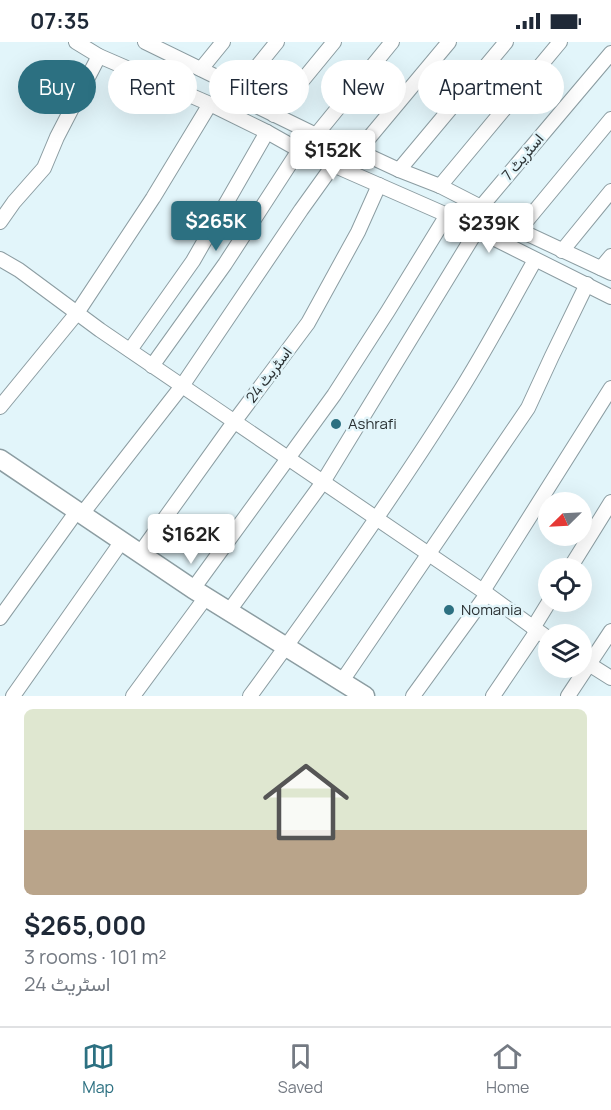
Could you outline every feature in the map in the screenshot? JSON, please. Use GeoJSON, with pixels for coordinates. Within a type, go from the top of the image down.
{"type":"FeatureCollection","features":[{"type":"Feature","properties":{"kind":"main road"},"geometry":{"type":"LineString","coordinates":[[0,459],[199,593],[365,696]]}},
{"type":"Feature","properties":{"kind":"street"},"geometry":{"type":"LineString","coordinates":[[76,42],[99,56],[209,104]]}},
{"type":"Feature","properties":{"kind":"street"},"geometry":{"type":"LineString","coordinates":[[145,42],[167,47],[209,73]]}},
{"type":"Feature","properties":{"kind":"street"},"geometry":{"type":"LineString","coordinates":[[201,69],[223,42]]}},
{"type":"Feature","properties":{"kind":"street"},"geometry":{"type":"LineString","coordinates":[[262,60],[277,42]]}},
{"type":"Feature","properties":{"kind":"street"},"geometry":{"type":"LineString","coordinates":[[274,116],[334,42]]}},
{"type":"Feature","properties":{"kind":"street"},"geometry":{"type":"LineString","coordinates":[[316,135],[392,42]]}},
{"type":"Feature","properties":{"kind":"street"},"geometry":{"type":"LineString","coordinates":[[358,151],[449,42]]}},
{"type":"Feature","properties":{"kind":"street"},"geometry":{"type":"LineString","coordinates":[[399,170],[506,42]]}},
{"type":"Feature","properties":{"kind":"street"},"geometry":{"type":"LineString","coordinates":[[440,186],[560,42]]}},
{"type":"Feature","properties":{"kind":"street","name":"اسٹریٹ 7"},"geometry":{"type":"LineString","coordinates":[[481,207],[611,53]]}},
{"type":"Feature","properties":{"kind":"street"},"geometry":{"type":"LineString","coordinates":[[0,222],[44,168],[57,137],[99,56]]}},
{"type":"Feature","properties":{"kind":"street"},"geometry":{"type":"LineString","coordinates":[[0,407],[77,313],[153,198],[209,106]]}},
{"type":"Feature","properties":{"kind":"street"},"geometry":{"type":"LineString","coordinates":[[230,114],[299,150],[447,215],[611,297]]}},
{"type":"Feature","properties":{"kind":"street"},"geometry":{"type":"LineString","coordinates":[[270,114],[440,186],[519,230],[606,271],[611,256]]}},
{"type":"Feature","properties":{"kind":"street"},"geometry":{"type":"LineString","coordinates":[[519,230],[611,119]]}},
{"type":"Feature","properties":{"kind":"street"},"geometry":{"type":"LineString","coordinates":[[130,351],[193,261],[267,132]]}},
{"type":"Feature","properties":{"kind":"street"},"geometry":{"type":"LineString","coordinates":[[152,366],[225,264],[299,150]]}},
{"type":"Feature","properties":{"kind":"street"},"geometry":{"type":"LineString","coordinates":[[0,618],[80,512],[182,386],[334,164]]}},
{"type":"Feature","properties":{"kind":"street","name":"اسٹریٹ 24"},"geometry":{"type":"LineString","coordinates":[[140,553],[308,323],[358,232],[379,185]]}},
{"type":"Feature","properties":{"kind":"street"},"geometry":{"type":"LineString","coordinates":[[562,251],[611,191]]}},
{"type":"Feature","properties":{"kind":"street"},"geometry":{"type":"LineString","coordinates":[[133,696],[288,458],[334,394],[447,215]]}},
{"type":"Feature","properties":{"kind":"street"},"geometry":{"type":"LineString","coordinates":[[229,611],[323,482],[477,230]]}},
{"type":"Feature","properties":{"kind":"street"},"geometry":{"type":"LineString","coordinates":[[0,259],[19,270],[130,351],[429,554],[538,632]]}},
{"type":"Feature","properties":{"kind":"street"},"geometry":{"type":"LineString","coordinates":[[250,696],[376,518],[456,398],[535,260]]}},
{"type":"Feature","properties":{"kind":"street"},"geometry":{"type":"LineString","coordinates":[[342,681],[528,408],[587,284]]}},
{"type":"Feature","properties":{"kind":"street"},"geometry":{"type":"LineString","coordinates":[[413,696],[485,593],[611,388]]}},
{"type":"Feature","properties":{"kind":"street"},"geometry":{"type":"LineString","coordinates":[[576,558],[611,502]]}},
{"type":"Feature","properties":{"kind":"street"},"geometry":{"type":"LineString","coordinates":[[30,696],[15,692],[122,541]]}},
{"type":"Feature","properties":{"kind":"street"},"geometry":{"type":"LineString","coordinates":[[493,696],[544,612]]}},
{"type":"Feature","properties":{"kind":"street"},"geometry":{"type":"LineString","coordinates":[[592,655],[611,631]]}},
{"type":"Feature","properties":{"kind":"street"},"geometry":{"type":"LineString","coordinates":[[592,666],[611,678]]}},
{"type":"Feature","properties":{"kind":"street"},"geometry":{"type":"LineString","coordinates":[[568,696],[578,678]]}},
{"type":"Feature","properties":{"kind":"place","name":"Ashrafi"},"geometry":{"type":"Point","coordinates":[336,424]}},
{"type":"Feature","properties":{"kind":"place","name":"Nomania"},"geometry":{"type":"Point","coordinates":[449,610]}}]}
